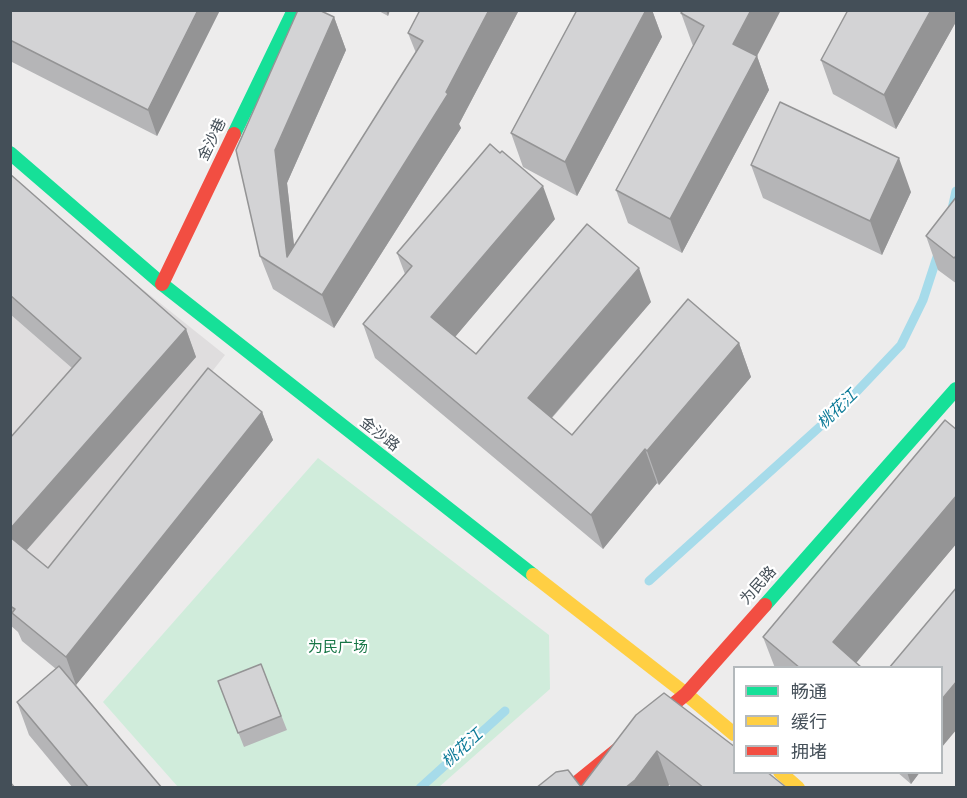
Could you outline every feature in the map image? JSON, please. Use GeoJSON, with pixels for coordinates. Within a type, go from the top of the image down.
{"type":"FeatureCollection","features":[{"type":"Feature","properties":{"kind":"street","name":"金沙巷"},"geometry":{"type":"LineString","coordinates":[[162,284],[294,10]]}},
{"type":"Feature","properties":{"kind":"street","name":"金沙路"},"geometry":{"type":"LineString","coordinates":[[10,153],[162,284],[733,732]]}},
{"type":"Feature","properties":{"kind":"street","name":"为民路"},"geometry":{"type":"LineString","coordinates":[[570,788],[686,694],[957,389]]}},
{"type":"Feature","properties":{"kind":"street"},"geometry":{"type":"LineString","coordinates":[[782,774],[798,788]]}},
{"type":"Feature","properties":{"kind":"shaded area"},"geometry":{"type":"Polygon","coordinates":[[[11,184],[225,355],[11,628],[11,184]]]}},
{"type":"Feature","properties":{"kind":"green space","name":"为民广场"},"geometry":{"type":"Polygon","coordinates":[[[318,458],[549,635],[550,689],[439,787],[178,787],[103,702],[318,458]]]}},
{"type":"Feature","properties":{"kind":"building"},"geometry":{"type":"Polygon","coordinates":[[[10,10],[198,10],[148,110],[10,40],[10,10]]]}},
{"type":"Feature","properties":{"kind":"building"},"geometry":{"type":"Polygon","coordinates":[[[298,10],[319,10],[334,17],[275,150],[287,257],[423,41],[408,33],[420,10],[489,10],[446,92],[448,94],[322,295],[260,256],[236,150],[298,10]]]}},
{"type":"Feature","properties":{"kind":"building"},"geometry":{"type":"Polygon","coordinates":[[[577,10],[646,10],[565,162],[511,133],[577,10]]]}},
{"type":"Feature","properties":{"kind":"building"},"geometry":{"type":"Polygon","coordinates":[[[683,10],[751,10],[733,44],[757,56],[670,219],[616,190],[704,26],[681,13],[683,10]]]}},
{"type":"Feature","properties":{"kind":"building"},"geometry":{"type":"Polygon","coordinates":[[[848,10],[931,10],[884,95],[821,60],[848,10]]]}},
{"type":"Feature","properties":{"kind":"building"},"geometry":{"type":"Polygon","coordinates":[[[780,102],[899,158],[870,221],[751,165],[780,102]]]}},
{"type":"Feature","properties":{"kind":"building"},"geometry":{"type":"Polygon","coordinates":[[[490,144],[500,153],[502,151],[543,186],[431,317],[476,354],[587,224],[639,268],[528,398],[572,435],[688,299],[739,343],[647,451],[645,449],[591,515],[363,324],[412,266],[397,253],[490,144]]]}},
{"type":"Feature","properties":{"kind":"building"},"geometry":{"type":"Polygon","coordinates":[[[10,174],[186,329],[10,529],[10,438],[81,358],[10,295],[10,174]]]}},
{"type":"Feature","properties":{"kind":"building"},"geometry":{"type":"Polygon","coordinates":[[[957,196],[957,255],[954,258],[926,236],[957,196]]]}},
{"type":"Feature","properties":{"kind":"building"},"geometry":{"type":"Polygon","coordinates":[[[208,368],[262,412],[66,657],[12,613],[15,609],[10,606],[10,537],[48,568],[208,368]]]}},
{"type":"Feature","properties":{"kind":"building"},"geometry":{"type":"Polygon","coordinates":[[[945,420],[957,430],[957,495],[833,642],[860,666],[798,666],[763,637],[945,420]]]}},
{"type":"Feature","properties":{"kind":"building"},"geometry":{"type":"Polygon","coordinates":[[[957,587],[957,681],[943,698],[943,666],[891,666],[957,587]]]}},
{"type":"Feature","properties":{"kind":"building"},"geometry":{"type":"Polygon","coordinates":[[[261,664],[281,716],[238,733],[218,681],[261,664]]]}},
{"type":"Feature","properties":{"kind":"building"},"geometry":{"type":"Polygon","coordinates":[[[59,666],[162,788],[89,788],[17,702],[59,666]]]}},
{"type":"Feature","properties":{"kind":"building"},"geometry":{"type":"Polygon","coordinates":[[[664,693],[733,745],[733,774],[770,774],[787,788],[704,788],[657,751],[635,780],[625,788],[536,788],[556,772],[568,770],[581,787],[636,715],[664,693]]]}},
{"type":"Feature","properties":{"kind":"waterway","name":"桃花江"},"geometry":{"type":"LineString","coordinates":[[952,209],[956,191]]}},
{"type":"Feature","properties":{"kind":"waterway","name":"桃花江"},"geometry":{"type":"LineString","coordinates":[[649,581],[845,404],[901,345],[923,300],[939,251]]}},
{"type":"Feature","properties":{"kind":"waterway","name":"桃花江"},"geometry":{"type":"LineString","coordinates":[[420,788],[505,711]]}},
{"type":"Feature","properties":{"kind":"traffic: fast"},"geometry":{"type":"LineString","coordinates":[[234,134],[294,10]]}},
{"type":"Feature","properties":{"kind":"traffic: fast"},"geometry":{"type":"LineString","coordinates":[[10,153],[162,284],[533,575]]}},
{"type":"Feature","properties":{"kind":"traffic: fast"},"geometry":{"type":"LineString","coordinates":[[765,605],[956,389]]}},
{"type":"Feature","properties":{"kind":"traffic: slow"},"geometry":{"type":"LineString","coordinates":[[533,575],[733,733]]}},
{"type":"Feature","properties":{"kind":"traffic: slow"},"geometry":{"type":"LineString","coordinates":[[782,774],[798,788]]}},
{"type":"Feature","properties":{"kind":"traffic: jam"},"geometry":{"type":"LineString","coordinates":[[162,284],[234,134]]}},
{"type":"Feature","properties":{"kind":"traffic: jam"},"geometry":{"type":"LineString","coordinates":[[570,788],[686,694],[765,605]]}}]}
